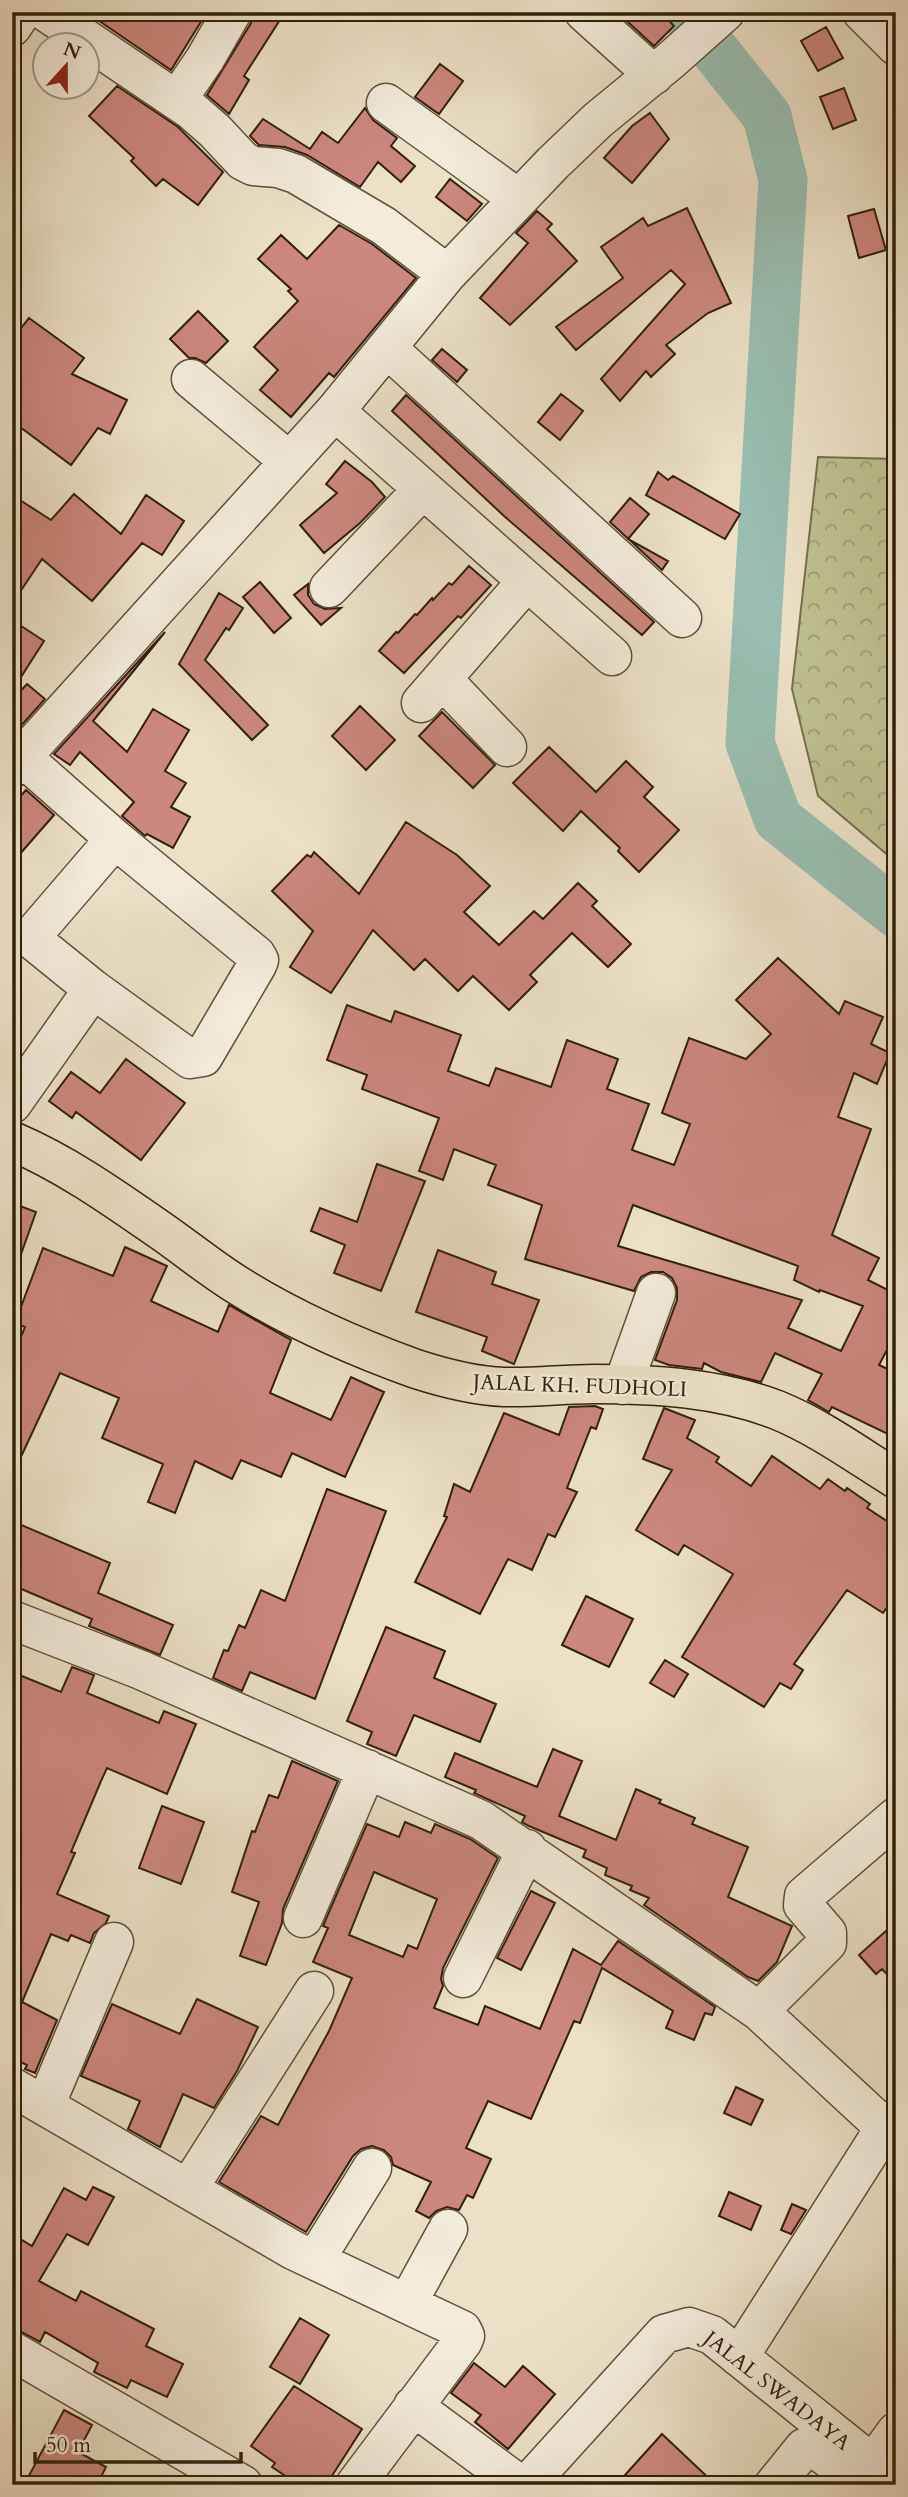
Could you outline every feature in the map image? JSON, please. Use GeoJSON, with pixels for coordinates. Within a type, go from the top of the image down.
{"type":"FeatureCollection","features":[{"type":"Feature","properties":{"kind":"main road","name":"JALAL KH. FUDHOLI"},"geometry":{"type":"LineString","coordinates":[[12,1141],[88,1181],[259,1298],[292,1317],[365,1349],[458,1381],[491,1385],[684,1388],[775,1410],[817,1429],[896,1479]]}},
{"type":"Feature","properties":{"kind":"street"},"geometry":{"type":"LineString","coordinates":[[12,27],[22,12]]}},
{"type":"Feature","properties":{"kind":"street"},"geometry":{"type":"LineString","coordinates":[[46,12],[177,100],[215,131],[243,161],[253,166],[278,168],[296,174],[384,226],[447,274]]}},
{"type":"Feature","properties":{"kind":"street"},"geometry":{"type":"LineString","coordinates":[[177,100],[232,12]]}},
{"type":"Feature","properties":{"kind":"street"},"geometry":{"type":"LineString","coordinates":[[584,12],[662,68]]}},
{"type":"Feature","properties":{"kind":"street"},"geometry":{"type":"LineString","coordinates":[[115,839],[33,937],[35,942],[93,989],[190,1059],[197,1060],[203,1057],[259,960],[256,954],[115,839],[15,764],[335,411],[447,274],[598,120],[725,12]]}},
{"type":"Feature","properties":{"kind":"street"},"geometry":{"type":"LineString","coordinates":[[862,12],[896,46]]}},
{"type":"Feature","properties":{"kind":"street"},"geometry":{"type":"LineString","coordinates":[[386,103],[519,199]]}},
{"type":"Feature","properties":{"kind":"street"},"geometry":{"type":"LineString","coordinates":[[387,348],[682,618]]}},
{"type":"Feature","properties":{"kind":"street"},"geometry":{"type":"LineString","coordinates":[[191,379],[289,461]]}},
{"type":"Feature","properties":{"kind":"street"},"geometry":{"type":"LineString","coordinates":[[335,411],[612,656]]}},
{"type":"Feature","properties":{"kind":"street"},"geometry":{"type":"LineString","coordinates":[[329,588],[423,489]]}},
{"type":"Feature","properties":{"kind":"street"},"geometry":{"type":"LineString","coordinates":[[507,747],[432,691],[527,581]]}},
{"type":"Feature","properties":{"kind":"street"},"geometry":{"type":"LineString","coordinates":[[12,1104],[93,989]]}},
{"type":"Feature","properties":{"kind":"street"},"geometry":{"type":"LineString","coordinates":[[622,1385],[656,1293]]}},
{"type":"Feature","properties":{"kind":"street"},"geometry":{"type":"LineString","coordinates":[[12,1620],[141,1670],[481,1820],[527,1849],[759,2011],[892,2128],[739,2357]]}},
{"type":"Feature","properties":{"kind":"street"},"geometry":{"type":"LineString","coordinates":[[303,1918],[367,1769]]}},
{"type":"Feature","properties":{"kind":"street"},"geometry":{"type":"LineString","coordinates":[[759,2011],[827,1943],[827,1933],[803,1905],[804,1896],[896,1817]]}},
{"type":"Feature","properties":{"kind":"street"},"geometry":{"type":"LineString","coordinates":[[463,1978],[527,1849]]}},
{"type":"Feature","properties":{"kind":"street"},"geometry":{"type":"LineString","coordinates":[[45,2106],[114,1942]]}},
{"type":"Feature","properties":{"kind":"street"},"geometry":{"type":"LineString","coordinates":[[188,2189],[314,1991]]}},
{"type":"Feature","properties":{"kind":"street"},"geometry":{"type":"LineString","coordinates":[[12,2087],[315,2260],[460,2328],[465,2336],[355,2485]]}},
{"type":"Feature","properties":{"kind":"street"},"geometry":{"type":"LineString","coordinates":[[315,2260],[372,2168]]}},
{"type":"Feature","properties":{"kind":"street"},"geometry":{"type":"LineString","coordinates":[[407,2304],[448,2230]]}},
{"type":"Feature","properties":{"kind":"street","name":"JALAL SWADAYA"},"geometry":{"type":"LineString","coordinates":[[527,2485],[664,2334],[689,2327],[712,2335],[875,2478]]}},
{"type":"Feature","properties":{"kind":"street"},"geometry":{"type":"LineString","coordinates":[[12,2351],[243,2485]]}},
{"type":"Feature","properties":{"kind":"street"},"geometry":{"type":"LineString","coordinates":[[413,2406],[520,2485]]}},
{"type":"Feature","properties":{"kind":"street"},"geometry":{"type":"LineString","coordinates":[[774,2485],[804,2448],[819,2451],[875,2478],[896,2432]]}},
{"type":"Feature","properties":{"kind":"green space"},"geometry":{"type":"Polygon","coordinates":[[[818,457],[896,459],[896,862],[818,796],[792,689],[818,457]]]}},
{"type":"Feature","properties":{"kind":"building"},"geometry":{"type":"Polygon","coordinates":[[[100,12],[207,12],[171,70],[95,18],[100,12]]]}},
{"type":"Feature","properties":{"kind":"building"},"geometry":{"type":"Polygon","coordinates":[[[254,12],[285,12],[244,76],[249,80],[229,114],[207,95],[251,23],[254,12]]]}},
{"type":"Feature","properties":{"kind":"building"},"geometry":{"type":"Polygon","coordinates":[[[617,12],[661,12],[674,26],[654,46],[617,12]]]}},
{"type":"Feature","properties":{"kind":"building"},"geometry":{"type":"Polygon","coordinates":[[[826,27],[843,58],[818,71],[801,41],[826,27]]]}},
{"type":"Feature","properties":{"kind":"building"},"geometry":{"type":"Polygon","coordinates":[[[440,64],[463,81],[439,114],[415,97],[440,64]]]}},
{"type":"Feature","properties":{"kind":"building"},"geometry":{"type":"Polygon","coordinates":[[[117,86],[178,127],[223,172],[198,205],[163,179],[156,186],[131,161],[134,158],[89,116],[117,86]]]}},
{"type":"Feature","properties":{"kind":"building"},"geometry":{"type":"Polygon","coordinates":[[[844,88],[856,120],[833,129],[820,97],[844,88]]]}},
{"type":"Feature","properties":{"kind":"building"},"geometry":{"type":"Polygon","coordinates":[[[365,108],[373,120],[397,138],[391,146],[415,166],[401,182],[378,162],[360,187],[307,155],[285,147],[259,145],[250,136],[263,119],[310,149],[322,132],[338,143],[365,108]]]}},
{"type":"Feature","properties":{"kind":"building"},"geometry":{"type":"Polygon","coordinates":[[[650,113],[669,139],[632,183],[604,158],[632,126],[650,113]]]}},
{"type":"Feature","properties":{"kind":"building"},"geometry":{"type":"Polygon","coordinates":[[[450,179],[482,204],[467,221],[436,197],[450,179]]]}},
{"type":"Feature","properties":{"kind":"building"},"geometry":{"type":"Polygon","coordinates":[[[687,208],[731,303],[708,313],[666,345],[675,354],[651,377],[646,371],[620,401],[601,379],[685,284],[671,270],[576,350],[556,327],[623,278],[601,247],[643,218],[648,226],[687,208]]]}},
{"type":"Feature","properties":{"kind":"building"},"geometry":{"type":"Polygon","coordinates":[[[874,209],[886,250],[859,258],[848,216],[874,209]]]}},
{"type":"Feature","properties":{"kind":"building"},"geometry":{"type":"Polygon","coordinates":[[[537,211],[552,224],[547,229],[577,261],[510,325],[480,298],[528,243],[516,233],[537,211]]]}},
{"type":"Feature","properties":{"kind":"building"},"geometry":{"type":"Polygon","coordinates":[[[339,225],[372,244],[416,278],[334,377],[329,373],[291,417],[260,390],[278,370],[254,347],[298,301],[288,291],[291,289],[258,259],[281,235],[307,259],[339,225]]]}},
{"type":"Feature","properties":{"kind":"building"},"geometry":{"type":"Polygon","coordinates":[[[198,311],[228,341],[206,363],[189,358],[170,339],[198,311]]]}},
{"type":"Feature","properties":{"kind":"building"},"geometry":{"type":"Polygon","coordinates":[[[29,318],[84,358],[72,374],[127,400],[110,434],[98,428],[71,465],[12,421],[12,340],[29,318]]]}},
{"type":"Feature","properties":{"kind":"building"},"geometry":{"type":"Polygon","coordinates":[[[442,349],[467,370],[457,382],[432,360],[442,349]]]}},
{"type":"Feature","properties":{"kind":"building"},"geometry":{"type":"Polygon","coordinates":[[[561,394],[583,411],[560,440],[538,422],[561,394]]]}},
{"type":"Feature","properties":{"kind":"building"},"geometry":{"type":"Polygon","coordinates":[[[406,395],[654,622],[642,635],[504,516],[392,411],[406,395]]]}},
{"type":"Feature","properties":{"kind":"building"},"geometry":{"type":"Polygon","coordinates":[[[345,461],[372,482],[385,497],[360,523],[324,553],[300,525],[337,493],[326,484],[345,461]]]}},
{"type":"Feature","properties":{"kind":"building"},"geometry":{"type":"Polygon","coordinates":[[[658,472],[668,480],[673,476],[740,514],[725,539],[646,495],[658,472]]]}},
{"type":"Feature","properties":{"kind":"building"},"geometry":{"type":"Polygon","coordinates":[[[74,494],[121,534],[146,495],[184,521],[162,555],[142,543],[92,601],[42,559],[12,604],[12,495],[51,520],[74,494]]]}},
{"type":"Feature","properties":{"kind":"building"},"geometry":{"type":"Polygon","coordinates":[[[630,498],[649,514],[628,539],[610,522],[630,498]]]}},
{"type":"Feature","properties":{"kind":"building"},"geometry":{"type":"Polygon","coordinates":[[[629,540],[668,561],[662,570],[629,540]]]}},
{"type":"Feature","properties":{"kind":"building"},"geometry":{"type":"Polygon","coordinates":[[[469,566],[491,585],[404,673],[379,651],[415,614],[449,583],[452,585],[469,566]]]}},
{"type":"Feature","properties":{"kind":"building"},"geometry":{"type":"Polygon","coordinates":[[[260,582],[291,618],[274,633],[243,597],[260,582]]]}},
{"type":"Feature","properties":{"kind":"building"},"geometry":{"type":"Polygon","coordinates":[[[308,584],[308,595],[314,604],[325,609],[341,608],[321,625],[294,595],[308,584]]]}},
{"type":"Feature","properties":{"kind":"building"},"geometry":{"type":"Polygon","coordinates":[[[219,593],[243,608],[205,660],[268,725],[252,740],[179,664],[219,593]]]}},
{"type":"Feature","properties":{"kind":"building"},"geometry":{"type":"Polygon","coordinates":[[[12,620],[44,641],[12,691],[12,620]]]}},
{"type":"Feature","properties":{"kind":"building"},"geometry":{"type":"Polygon","coordinates":[[[165,632],[93,721],[127,752],[153,709],[189,730],[165,771],[186,783],[171,807],[190,817],[173,848],[147,834],[145,836],[122,816],[134,802],[80,752],[70,765],[54,754],[165,632]]]}},
{"type":"Feature","properties":{"kind":"building"},"geometry":{"type":"Polygon","coordinates":[[[27,684],[45,699],[19,728],[12,723],[12,700],[27,684]]]}},
{"type":"Feature","properties":{"kind":"building"},"geometry":{"type":"Polygon","coordinates":[[[360,706],[395,740],[366,770],[332,736],[360,706]]]}},
{"type":"Feature","properties":{"kind":"building"},"geometry":{"type":"Polygon","coordinates":[[[442,712],[495,765],[473,788],[419,736],[442,712]]]}},
{"type":"Feature","properties":{"kind":"building"},"geometry":{"type":"Polygon","coordinates":[[[549,747],[596,792],[626,761],[653,787],[644,797],[679,830],[639,872],[618,851],[620,848],[581,811],[563,831],[513,783],[549,747]]]}},
{"type":"Feature","properties":{"kind":"building"},"geometry":{"type":"Polygon","coordinates":[[[26,790],[54,815],[12,863],[12,806],[26,790]]]}},
{"type":"Feature","properties":{"kind":"building"},"geometry":{"type":"Polygon","coordinates":[[[406,822],[457,855],[490,886],[464,912],[499,945],[534,911],[543,919],[578,883],[597,901],[592,906],[631,944],[608,967],[572,933],[530,975],[537,982],[509,1010],[473,976],[458,991],[425,959],[414,970],[373,930],[331,993],[290,967],[313,931],[272,891],[307,855],[311,857],[314,852],[359,894],[406,822]]]}},
{"type":"Feature","properties":{"kind":"building"},"geometry":{"type":"Polygon","coordinates":[[[778,958],[839,1014],[845,1001],[883,1017],[871,1044],[890,1053],[877,1084],[854,1073],[838,1117],[871,1129],[832,1235],[879,1258],[868,1280],[896,1294],[896,1333],[879,1365],[896,1373],[896,1438],[832,1407],[829,1412],[808,1400],[822,1374],[775,1353],[761,1382],[721,1372],[704,1363],[702,1369],[669,1365],[655,1360],[677,1300],[677,1288],[672,1278],[663,1272],[651,1272],[641,1277],[634,1291],[525,1259],[542,1205],[488,1185],[496,1165],[454,1149],[443,1180],[419,1171],[439,1118],[362,1089],[367,1075],[327,1060],[347,1005],[391,1022],[395,1011],[461,1035],[448,1071],[489,1086],[496,1068],[551,1087],[567,1040],[618,1059],[607,1089],[649,1104],[632,1150],[674,1165],[690,1124],[662,1113],[689,1038],[746,1059],[771,1034],[736,1000],[778,958]],[[633,1205],[618,1246],[802,1300],[788,1328],[841,1351],[863,1306],[820,1290],[819,1292],[794,1280],[798,1266],[633,1205]]]}},
{"type":"Feature","properties":{"kind":"building"},"geometry":{"type":"Polygon","coordinates":[[[126,1059],[185,1103],[141,1160],[76,1112],[72,1118],[49,1101],[71,1072],[100,1093],[126,1059]]]}},
{"type":"Feature","properties":{"kind":"building"},"geometry":{"type":"Polygon","coordinates":[[[377,1164],[425,1181],[381,1291],[334,1273],[345,1245],[311,1231],[320,1208],[357,1222],[377,1164]]]}},
{"type":"Feature","properties":{"kind":"building"},"geometry":{"type":"Polygon","coordinates":[[[12,1203],[36,1212],[15,1271],[12,1270],[12,1203]]]}},
{"type":"Feature","properties":{"kind":"building"},"geometry":{"type":"Polygon","coordinates":[[[125,1247],[167,1266],[151,1301],[218,1332],[229,1305],[291,1340],[270,1393],[331,1420],[351,1377],[384,1392],[345,1477],[292,1453],[281,1477],[241,1460],[232,1479],[195,1461],[175,1513],[148,1502],[163,1464],[102,1438],[119,1398],[60,1373],[12,1476],[12,1358],[25,1327],[15,1323],[43,1248],[113,1276],[125,1247]]]}},
{"type":"Feature","properties":{"kind":"building"},"geometry":{"type":"Polygon","coordinates":[[[438,1250],[496,1272],[492,1284],[539,1300],[514,1364],[482,1351],[487,1337],[416,1312],[438,1250]]]}},
{"type":"Feature","properties":{"kind":"building"},"geometry":{"type":"Polygon","coordinates":[[[595,1406],[603,1409],[596,1429],[591,1427],[567,1488],[577,1492],[555,1537],[548,1534],[532,1570],[508,1559],[480,1614],[415,1582],[447,1517],[444,1516],[454,1484],[470,1492],[504,1413],[559,1435],[569,1407],[595,1406]]]}},
{"type":"Feature","properties":{"kind":"building"},"geometry":{"type":"Polygon","coordinates":[[[664,1408],[695,1420],[687,1438],[719,1457],[716,1462],[751,1486],[772,1456],[820,1489],[828,1479],[845,1491],[847,1488],[870,1504],[867,1508],[896,1527],[896,1595],[883,1613],[847,1590],[794,1664],[803,1670],[791,1689],[780,1683],[764,1707],[682,1657],[733,1574],[684,1545],[678,1555],[636,1530],[672,1470],[643,1459],[664,1408]]]}},
{"type":"Feature","properties":{"kind":"building"},"geometry":{"type":"Polygon","coordinates":[[[327,1489],[386,1511],[315,1699],[250,1672],[242,1691],[213,1678],[224,1650],[228,1651],[239,1625],[245,1628],[261,1590],[285,1601],[327,1489]]]}},
{"type":"Feature","properties":{"kind":"building"},"geometry":{"type":"Polygon","coordinates":[[[12,1521],[110,1563],[98,1593],[173,1625],[160,1655],[89,1626],[92,1619],[12,1585],[12,1521]]]}},
{"type":"Feature","properties":{"kind":"building"},"geometry":{"type":"Polygon","coordinates":[[[586,1596],[633,1619],[609,1667],[562,1645],[586,1596]]]}},
{"type":"Feature","properties":{"kind":"building"},"geometry":{"type":"Polygon","coordinates":[[[386,1627],[445,1651],[434,1678],[496,1704],[480,1742],[414,1715],[396,1756],[367,1744],[372,1732],[347,1721],[386,1627]]]}},
{"type":"Feature","properties":{"kind":"building"},"geometry":{"type":"Polygon","coordinates":[[[665,1660],[688,1674],[674,1697],[650,1683],[665,1660]]]}},
{"type":"Feature","properties":{"kind":"building"},"geometry":{"type":"Polygon","coordinates":[[[72,1667],[94,1675],[87,1693],[159,1723],[164,1711],[196,1724],[167,1794],[107,1768],[101,1781],[71,1852],[75,1853],[57,1894],[109,1916],[106,1923],[94,1933],[90,1943],[71,1935],[68,1941],[51,1934],[22,2002],[57,2020],[35,2073],[25,2069],[27,2065],[12,2058],[12,1672],[61,1692],[72,1667]]]}},
{"type":"Feature","properties":{"kind":"building"},"geometry":{"type":"Polygon","coordinates":[[[553,1749],[582,1761],[559,1816],[616,1840],[636,1789],[661,1800],[659,1803],[695,1818],[692,1824],[748,1847],[728,1897],[792,1926],[777,1962],[758,1981],[748,1977],[644,1905],[649,1898],[630,1890],[632,1886],[605,1875],[607,1868],[583,1857],[586,1850],[529,1826],[522,1822],[525,1816],[445,1777],[455,1753],[537,1787],[553,1749]]]}},
{"type":"Feature","properties":{"kind":"building"},"geometry":{"type":"Polygon","coordinates":[[[292,1761],[338,1781],[283,1909],[282,1923],[266,1965],[240,1956],[259,1902],[232,1892],[252,1831],[255,1832],[269,1795],[278,1798],[292,1761]]]}},
{"type":"Feature","properties":{"kind":"building"},"geometry":{"type":"Polygon","coordinates":[[[162,1806],[204,1822],[181,1884],[139,1868],[162,1806]]]}},
{"type":"Feature","properties":{"kind":"building"},"geometry":{"type":"Polygon","coordinates":[[[405,1822],[431,1833],[435,1824],[470,1839],[498,1858],[443,1968],[443,1986],[434,2008],[478,2025],[485,2006],[540,2029],[573,1949],[601,1965],[618,1941],[715,2007],[712,2015],[705,2013],[694,2040],[666,2028],[673,2011],[602,1968],[580,2023],[574,2021],[531,2119],[488,2101],[466,2148],[491,2159],[473,2198],[467,2195],[459,2210],[447,2207],[436,2211],[429,2218],[416,2211],[431,2182],[393,2165],[391,2157],[384,2150],[372,2146],[361,2149],[353,2156],[306,2232],[219,2182],[261,2116],[278,2125],[329,2031],[352,1978],[313,1962],[328,1928],[323,1926],[367,1824],[399,1837],[405,1822]],[[374,1872],[349,1935],[403,1957],[408,1945],[417,1949],[437,1899],[374,1872]]]}},
{"type":"Feature","properties":{"kind":"building"},"geometry":{"type":"Polygon","coordinates":[[[531,1891],[555,1903],[521,1970],[497,1958],[531,1891]]]}},
{"type":"Feature","properties":{"kind":"building"},"geometry":{"type":"Polygon","coordinates":[[[896,1922],[896,1984],[882,1969],[876,1974],[859,1955],[896,1922]]]}},
{"type":"Feature","properties":{"kind":"building"},"geometry":{"type":"Polygon","coordinates":[[[197,1999],[258,2027],[237,2071],[214,2108],[183,2094],[160,2147],[128,2129],[140,2101],[81,2076],[112,2004],[180,2034],[197,1999]]]}},
{"type":"Feature","properties":{"kind":"building"},"geometry":{"type":"Polygon","coordinates":[[[736,2087],[763,2100],[751,2125],[724,2113],[736,2087]]]}},
{"type":"Feature","properties":{"kind":"building"},"geometry":{"type":"Polygon","coordinates":[[[93,2187],[114,2197],[88,2245],[67,2234],[39,2281],[76,2301],[81,2291],[154,2329],[146,2346],[183,2364],[167,2397],[131,2380],[127,2388],[94,2372],[98,2363],[45,2332],[40,2342],[12,2327],[12,2234],[32,2246],[64,2188],[86,2200],[93,2187]]]}},
{"type":"Feature","properties":{"kind":"building"},"geometry":{"type":"Polygon","coordinates":[[[729,2192],[761,2206],[751,2230],[719,2216],[729,2192]]]}},
{"type":"Feature","properties":{"kind":"building"},"geometry":{"type":"Polygon","coordinates":[[[792,2204],[806,2210],[791,2234],[781,2230],[792,2204]]]}},
{"type":"Feature","properties":{"kind":"building"},"geometry":{"type":"Polygon","coordinates":[[[300,2318],[329,2335],[300,2384],[270,2367],[300,2318]]]}},
{"type":"Feature","properties":{"kind":"building"},"geometry":{"type":"Polygon","coordinates":[[[474,2363],[505,2387],[523,2366],[555,2394],[508,2449],[475,2422],[481,2415],[451,2393],[474,2363]]]}},
{"type":"Feature","properties":{"kind":"building"},"geometry":{"type":"Polygon","coordinates":[[[294,2386],[362,2429],[326,2485],[299,2485],[272,2467],[275,2463],[251,2446],[294,2386]]]}},
{"type":"Feature","properties":{"kind":"building"},"geometry":{"type":"Polygon","coordinates":[[[64,2410],[92,2425],[78,2452],[106,2467],[97,2485],[24,2485],[64,2410]]]}},
{"type":"Feature","properties":{"kind":"building"},"geometry":{"type":"Polygon","coordinates":[[[662,2434],[716,2485],[616,2485],[662,2434]]]}},
{"type":"Feature","properties":{"kind":"waterway"},"geometry":{"type":"LineString","coordinates":[[684,12],[767,116],[783,180],[750,743],[778,819],[896,913]]}}]}
